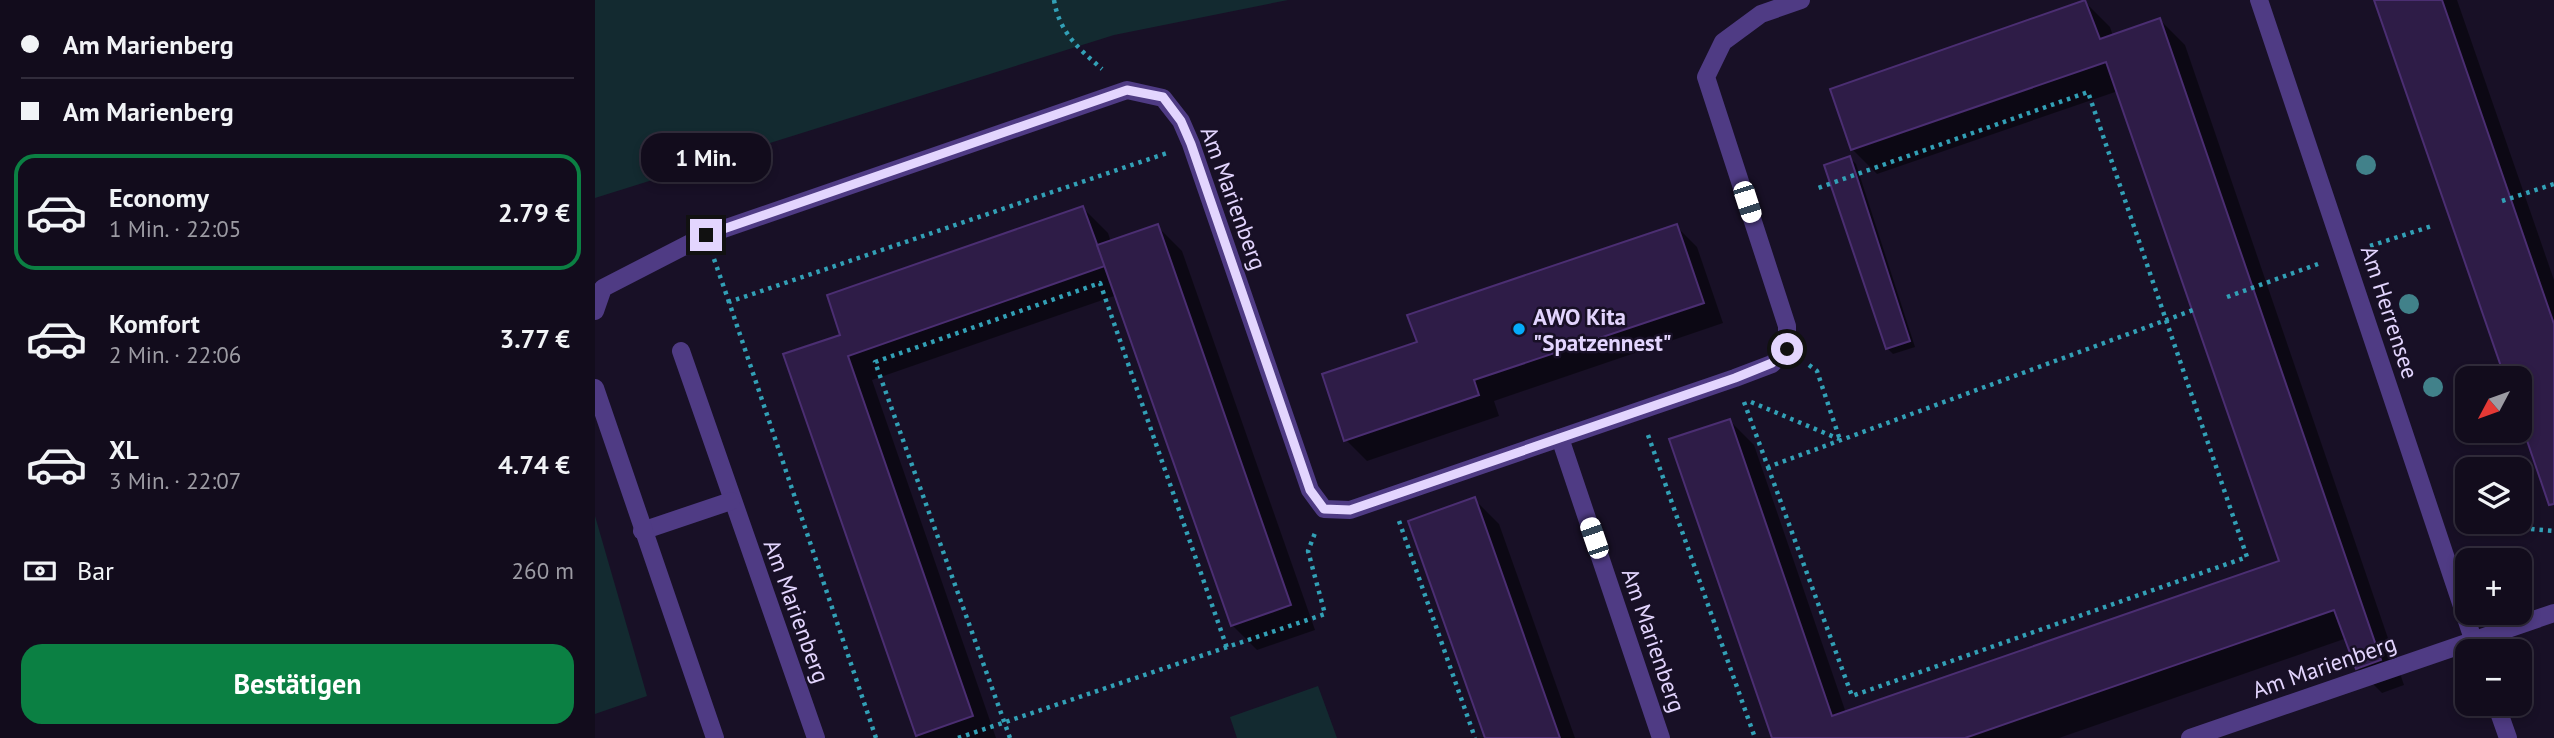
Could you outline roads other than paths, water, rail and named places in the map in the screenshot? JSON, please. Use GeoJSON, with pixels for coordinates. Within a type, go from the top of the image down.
{"type":"FeatureCollection","features":[{"type":"Feature","properties":{"kind":"street"},"geometry":{"type":"LineString","coordinates":[[1560,438],[1772,363],[1787,349],[1787,326],[1706,77],[1723,42],[1761,14],[1801,0]]}},
{"type":"Feature","properties":{"kind":"street","name":"Am Herrensee"},"geometry":{"type":"LineString","coordinates":[[2259,0],[2473,639]]}},
{"type":"Feature","properties":{"kind":"street","name":"Am Marienberg"},"geometry":{"type":"LineString","coordinates":[[595,311],[603,288],[706,235],[1127,90],[1163,97],[1181,121],[1191,144],[1310,490],[1324,509],[1350,510],[1560,438],[1661,738]]}},
{"type":"Feature","properties":{"kind":"street","name":"Am Marienberg"},"geometry":{"type":"LineString","coordinates":[[681,351],[731,501],[816,738]]}},
{"type":"Feature","properties":{"kind":"street"},"geometry":{"type":"LineString","coordinates":[[595,388],[715,738]]}},
{"type":"Feature","properties":{"kind":"street"},"geometry":{"type":"LineString","coordinates":[[642,531],[731,501]]}},
{"type":"Feature","properties":{"kind":"street"},"geometry":{"type":"LineString","coordinates":[[2492,639],[2554,613]]}},
{"type":"Feature","properties":{"kind":"street","name":"Am Marienberg"},"geometry":{"type":"LineString","coordinates":[[2190,738],[2455,652]]}},
{"type":"Feature","properties":{"kind":"street"},"geometry":{"type":"LineString","coordinates":[[2500,716],[2508,738]]}},
{"type":"Feature","properties":{"kind":"place","name":"AWO Kita \"Spatzennest\""},"geometry":{"type":"Point","coordinates":[1519,329]}}]}
